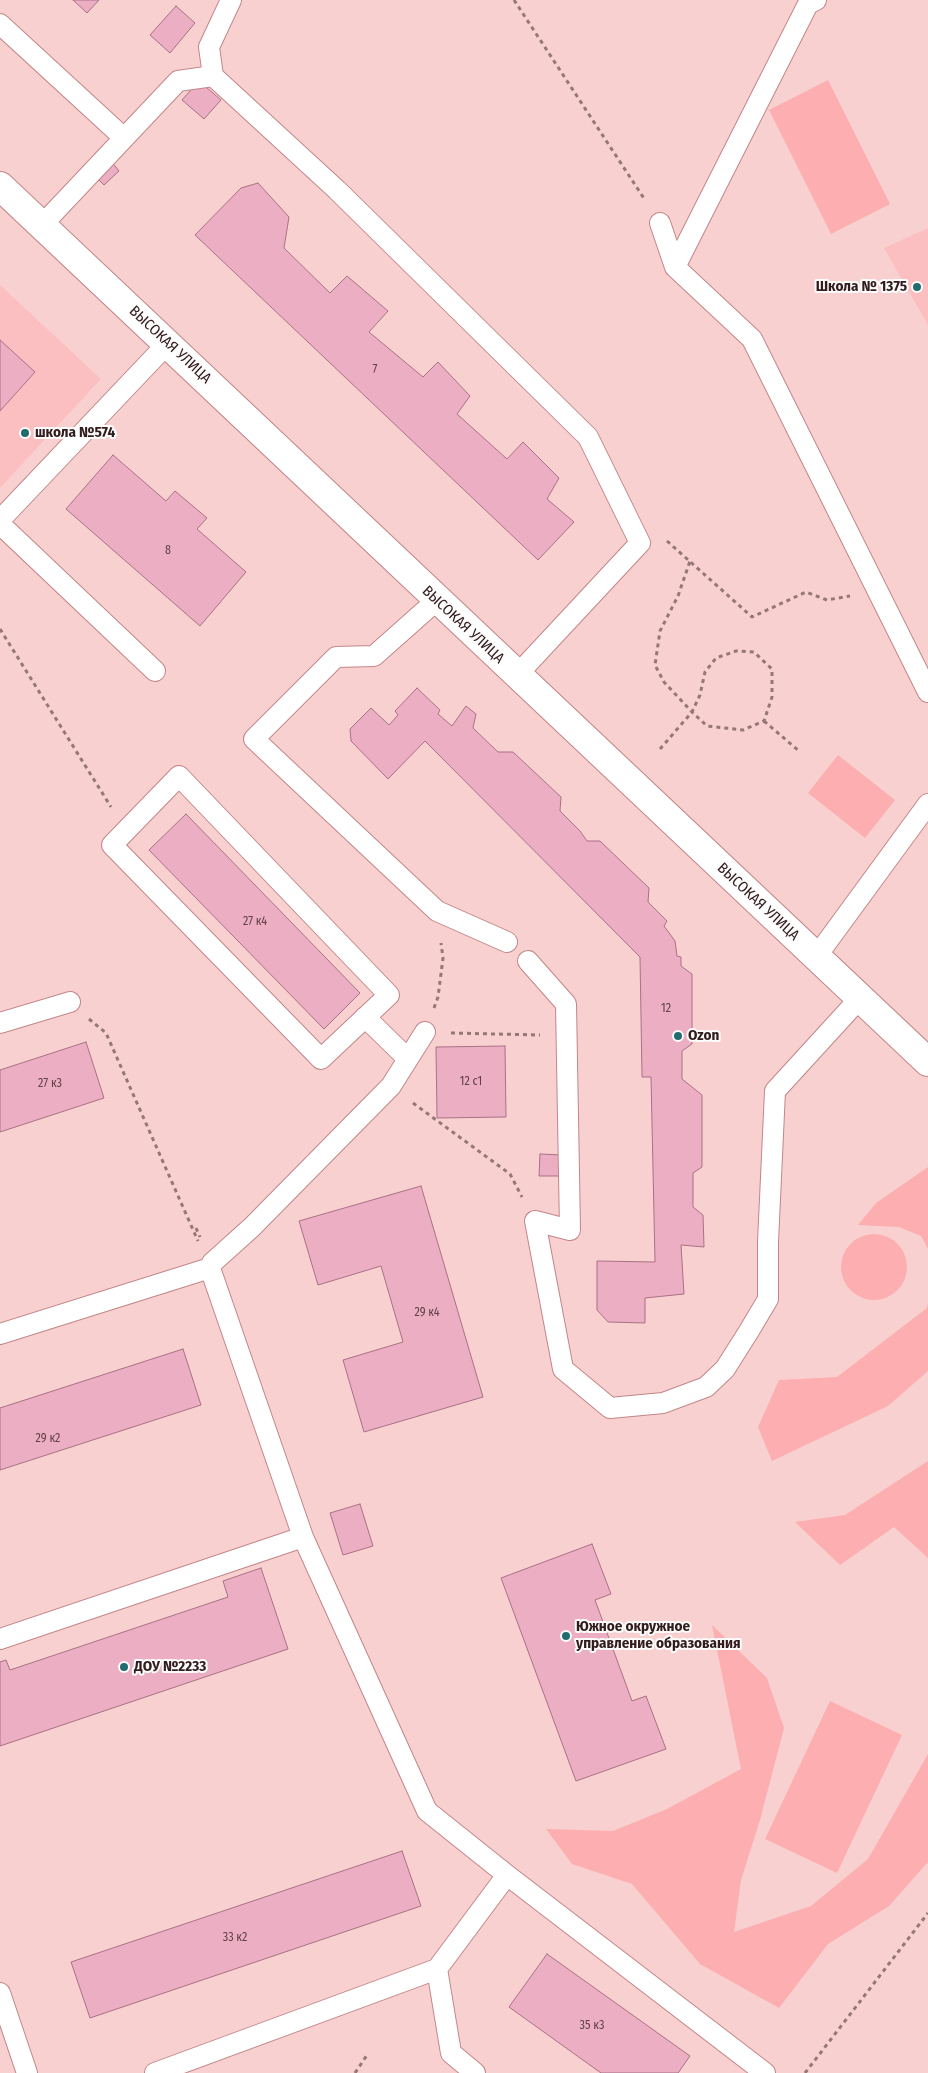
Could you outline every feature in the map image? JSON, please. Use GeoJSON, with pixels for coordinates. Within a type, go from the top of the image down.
{"type":"FeatureCollection","features":[{"type":"Feature","properties":{"kind":"street","name":"ВЫСОКАЯ УЛИЦА"},"geometry":{"type":"LineString","coordinates":[[0,186],[928,1062]]}},
{"type":"Feature","properties":{"kind":"lane"},"geometry":{"type":"LineString","coordinates":[[231,0],[209,47],[213,76],[337,190],[588,437],[640,543],[516,675]]}},
{"type":"Feature","properties":{"kind":"lane"},"geometry":{"type":"LineString","coordinates":[[675,267],[810,1]]}},
{"type":"Feature","properties":{"kind":"lane"},"geometry":{"type":"LineString","coordinates":[[0,24],[124,138]]}},
{"type":"Feature","properties":{"kind":"lane"},"geometry":{"type":"LineString","coordinates":[[42,225],[178,81],[213,76]]}},
{"type":"Feature","properties":{"kind":"lane"},"geometry":{"type":"LineString","coordinates":[[660,223],[675,267],[752,339],[928,692]]}},
{"type":"Feature","properties":{"kind":"lane"},"geometry":{"type":"LineString","coordinates":[[0,520],[168,343]]}},
{"type":"Feature","properties":{"kind":"lane"},"geometry":{"type":"LineString","coordinates":[[0,524],[155,671]]}},
{"type":"Feature","properties":{"kind":"lane"},"geometry":{"type":"LineString","coordinates":[[437,600],[374,656],[336,658],[254,740],[437,912],[507,942]]}},
{"type":"Feature","properties":{"kind":"lane"},"geometry":{"type":"LineString","coordinates":[[179,776],[389,994],[321,1058],[112,845],[126,831],[179,776]]}},
{"type":"Feature","properties":{"kind":"lane"},"geometry":{"type":"LineString","coordinates":[[816,957],[928,804]]}},
{"type":"Feature","properties":{"kind":"lane"},"geometry":{"type":"LineString","coordinates":[[528,961],[566,1004],[570,1230],[535,1222],[563,1369],[610,1408],[664,1403],[706,1387],[725,1369],[768,1299],[768,1242],[775,1091],[860,998]]}},
{"type":"Feature","properties":{"kind":"lane"},"geometry":{"type":"LineString","coordinates":[[0,1023],[70,1002]]}},
{"type":"Feature","properties":{"kind":"lane"},"geometry":{"type":"LineString","coordinates":[[365,1017],[408,1058]]}},
{"type":"Feature","properties":{"kind":"lane"},"geometry":{"type":"LineString","coordinates":[[425,1032],[391,1086],[252,1227],[212,1263],[210,1268],[303,1537],[427,1811],[758,2071]]}},
{"type":"Feature","properties":{"kind":"lane"},"geometry":{"type":"LineString","coordinates":[[0,1334],[210,1268]]}},
{"type":"Feature","properties":{"kind":"lane"},"geometry":{"type":"LineString","coordinates":[[0,1639],[303,1537]]}},
{"type":"Feature","properties":{"kind":"lane"},"geometry":{"type":"LineString","coordinates":[[155,2073],[437,1968],[507,1875]]}},
{"type":"Feature","properties":{"kind":"lane"},"geometry":{"type":"LineString","coordinates":[[437,1968],[451,2053],[475,2073]]}},
{"type":"Feature","properties":{"kind":"lane"},"geometry":{"type":"LineString","coordinates":[[0,1993],[27,2073]]}},
{"type":"Feature","properties":{"kind":"path"},"geometry":{"type":"LineString","coordinates":[[514,0],[660,223]]}},
{"type":"Feature","properties":{"kind":"path"},"geometry":{"type":"LineString","coordinates":[[638,539],[659,533],[752,616],[806,592],[827,600],[878,591]]}},
{"type":"Feature","properties":{"kind":"path"},"geometry":{"type":"LineString","coordinates":[[660,749],[692,712],[700,695],[705,672],[716,658],[736,651],[754,652],[772,669],[772,697],[764,721],[744,730],[707,726],[692,712],[664,682],[655,665],[660,631],[678,596],[690,561]]}},
{"type":"Feature","properties":{"kind":"path"},"geometry":{"type":"LineString","coordinates":[[0,629],[126,831]]}},
{"type":"Feature","properties":{"kind":"path"},"geometry":{"type":"LineString","coordinates":[[764,721],[800,751]]}},
{"type":"Feature","properties":{"kind":"path"},"geometry":{"type":"LineString","coordinates":[[437,912],[443,958],[438,996]]}},
{"type":"Feature","properties":{"kind":"path"},"geometry":{"type":"LineString","coordinates":[[70,1002],[106,1033],[210,1268]]}},
{"type":"Feature","properties":{"kind":"path"},"geometry":{"type":"LineString","coordinates":[[425,1032],[566,1035]]}},
{"type":"Feature","properties":{"kind":"path"},"geometry":{"type":"LineString","coordinates":[[391,1086],[510,1174],[535,1222]]}},
{"type":"Feature","properties":{"kind":"path"},"geometry":{"type":"LineString","coordinates":[[805,2073],[928,1913]]}},
{"type":"Feature","properties":{"kind":"path"},"geometry":{"type":"LineString","coordinates":[[355,2073],[368,2055]]}},
{"type":"Feature","properties":{"kind":"shaded area"},"geometry":{"type":"Polygon","coordinates":[[[828,80],[890,204],[831,234],[769,110],[828,80]]]}},
{"type":"Feature","properties":{"kind":"shaded area","name":"Школа № 1375"},"geometry":{"type":"Polygon","coordinates":[[[928,228],[928,325],[884,248],[928,228]]]}},
{"type":"Feature","properties":{"kind":"shaded area","name":"школа №574"},"geometry":{"type":"Polygon","coordinates":[[[0,285],[101,379],[0,488],[0,285]]]}},
{"type":"Feature","properties":{"kind":"shaded area"},"geometry":{"type":"Polygon","coordinates":[[[838,755],[895,800],[865,838],[808,793],[838,755]]]}},
{"type":"Feature","properties":{"kind":"shaded area"},"geometry":{"type":"Polygon","coordinates":[[[928,1167],[928,1249],[921,1236],[899,1227],[858,1225],[876,1203],[928,1167]]]}},
{"type":"Feature","properties":{"kind":"shaded area"},"geometry":{"type":"Polygon","coordinates":[[[867,1234],[881,1234],[893,1239],[902,1248],[907,1260],[905,1280],[898,1291],[881,1300],[867,1300],[855,1295],[846,1286],[841,1274],[841,1260],[846,1248],[855,1239],[867,1234]]]}},
{"type":"Feature","properties":{"kind":"shaded area"},"geometry":{"type":"Polygon","coordinates":[[[928,1302],[928,1371],[888,1406],[772,1461],[758,1427],[779,1380],[837,1377],[927,1308],[928,1302]]]}},
{"type":"Feature","properties":{"kind":"shaded area"},"geometry":{"type":"Polygon","coordinates":[[[928,1461],[928,1558],[894,1527],[840,1565],[795,1522],[845,1515],[928,1461]]]}},
{"type":"Feature","properties":{"kind":"shaded area"},"geometry":{"type":"Polygon","coordinates":[[[712,1625],[767,1678],[784,1728],[760,1820],[741,1880],[734,1932],[811,1906],[868,1859],[928,1754],[928,1862],[889,1906],[828,1944],[779,2008],[700,1964],[632,1884],[572,1864],[546,1829],[613,1831],[667,1809],[741,1769],[712,1625]]]}},
{"type":"Feature","properties":{"kind":"shaded area"},"geometry":{"type":"Polygon","coordinates":[[[830,1701],[902,1735],[837,1873],[765,1839],[830,1701]]]}},
{"type":"Feature","properties":{"kind":"building"},"geometry":{"type":"Polygon","coordinates":[[[73,0],[99,0],[87,13],[73,0]]]}},
{"type":"Feature","properties":{"kind":"building"},"geometry":{"type":"Polygon","coordinates":[[[176,6],[195,23],[170,53],[150,35],[176,6]]]}},
{"type":"Feature","properties":{"kind":"building"},"geometry":{"type":"Polygon","coordinates":[[[199,81],[221,100],[204,119],[182,100],[199,81]]]}},
{"type":"Feature","properties":{"kind":"building"},"geometry":{"type":"Polygon","coordinates":[[[111,161],[119,171],[104,185],[95,176],[111,161]]]}},
{"type":"Feature","properties":{"kind":"building"},"geometry":{"type":"Polygon","coordinates":[[[258,183],[289,217],[284,248],[330,293],[347,276],[388,311],[369,332],[423,377],[438,362],[470,396],[457,414],[507,459],[523,442],[559,478],[547,499],[574,522],[538,560],[195,235],[241,188],[258,183]]]}},
{"type":"Feature","properties":{"kind":"building"},"geometry":{"type":"Polygon","coordinates":[[[0,340],[35,372],[0,411],[0,340]]]}},
{"type":"Feature","properties":{"kind":"building"},"geometry":{"type":"Polygon","coordinates":[[[113,455],[166,501],[175,491],[207,518],[197,529],[246,572],[200,626],[66,509],[113,455]]]}},
{"type":"Feature","properties":{"kind":"building"},"geometry":{"type":"Polygon","coordinates":[[[417,688],[440,710],[438,714],[452,726],[466,706],[476,714],[473,728],[498,752],[513,752],[561,797],[560,811],[587,841],[600,841],[649,888],[648,902],[667,921],[664,926],[675,941],[677,956],[681,957],[681,966],[692,974],[692,1044],[682,1051],[682,1079],[702,1095],[702,1167],[693,1173],[693,1207],[703,1215],[704,1247],[681,1245],[684,1294],[645,1298],[645,1323],[608,1322],[597,1310],[597,1261],[655,1262],[651,1077],[642,1077],[640,957],[425,741],[388,779],[351,741],[350,729],[371,708],[389,725],[398,715],[395,711],[417,688]]]}},
{"type":"Feature","properties":{"kind":"building"},"geometry":{"type":"Polygon","coordinates":[[[186,814],[360,993],[324,1029],[149,850],[186,814]]]}},
{"type":"Feature","properties":{"kind":"building"},"geometry":{"type":"Polygon","coordinates":[[[86,1042],[104,1098],[0,1132],[0,1070],[86,1042]]]}},
{"type":"Feature","properties":{"kind":"building"},"geometry":{"type":"Polygon","coordinates":[[[505,1046],[506,1117],[437,1118],[436,1047],[505,1046]]]}},
{"type":"Feature","properties":{"kind":"building"},"geometry":{"type":"Polygon","coordinates":[[[540,1154],[562,1155],[563,1176],[539,1176],[540,1154]]]}},
{"type":"Feature","properties":{"kind":"building"},"geometry":{"type":"Polygon","coordinates":[[[421,1186],[483,1397],[364,1432],[343,1360],[403,1342],[381,1266],[318,1285],[299,1221],[421,1186]]]}},
{"type":"Feature","properties":{"kind":"building"},"geometry":{"type":"Polygon","coordinates":[[[183,1349],[201,1405],[0,1470],[0,1408],[183,1349]]]}},
{"type":"Feature","properties":{"kind":"building"},"geometry":{"type":"Polygon","coordinates":[[[360,1504],[373,1546],[343,1555],[330,1513],[360,1504]]]}},
{"type":"Feature","properties":{"kind":"building","name":"Южное окружное управление образования"},"geometry":{"type":"Polygon","coordinates":[[[592,1544],[611,1594],[595,1600],[632,1701],[646,1696],[666,1749],[576,1781],[501,1578],[592,1544]]]}},
{"type":"Feature","properties":{"kind":"building"},"geometry":{"type":"Polygon","coordinates":[[[261,1568],[288,1649],[0,1746],[0,1662],[6,1660],[10,1670],[228,1597],[223,1581],[261,1568]]]}},
{"type":"Feature","properties":{"kind":"building"},"geometry":{"type":"Polygon","coordinates":[[[402,1851],[421,1906],[90,2018],[71,1962],[402,1851]]]}},
{"type":"Feature","properties":{"kind":"building"},"geometry":{"type":"Polygon","coordinates":[[[547,1954],[690,2056],[678,2073],[601,2073],[509,2007],[547,1954]]]}},
{"type":"Feature","properties":{"kind":"place","name":"Школа № 1375"},"geometry":{"type":"Point","coordinates":[917,287]}},
{"type":"Feature","properties":{"kind":"place","name":"школа №574"},"geometry":{"type":"Point","coordinates":[25,433]}},
{"type":"Feature","properties":{"kind":"place","name":"Ozon"},"geometry":{"type":"Point","coordinates":[678,1036]}},
{"type":"Feature","properties":{"kind":"place","name":"Южное окружное управление образования"},"geometry":{"type":"Point","coordinates":[566,1636]}},
{"type":"Feature","properties":{"kind":"place","name":"ДОУ №2233"},"geometry":{"type":"Point","coordinates":[124,1667]}}]}
